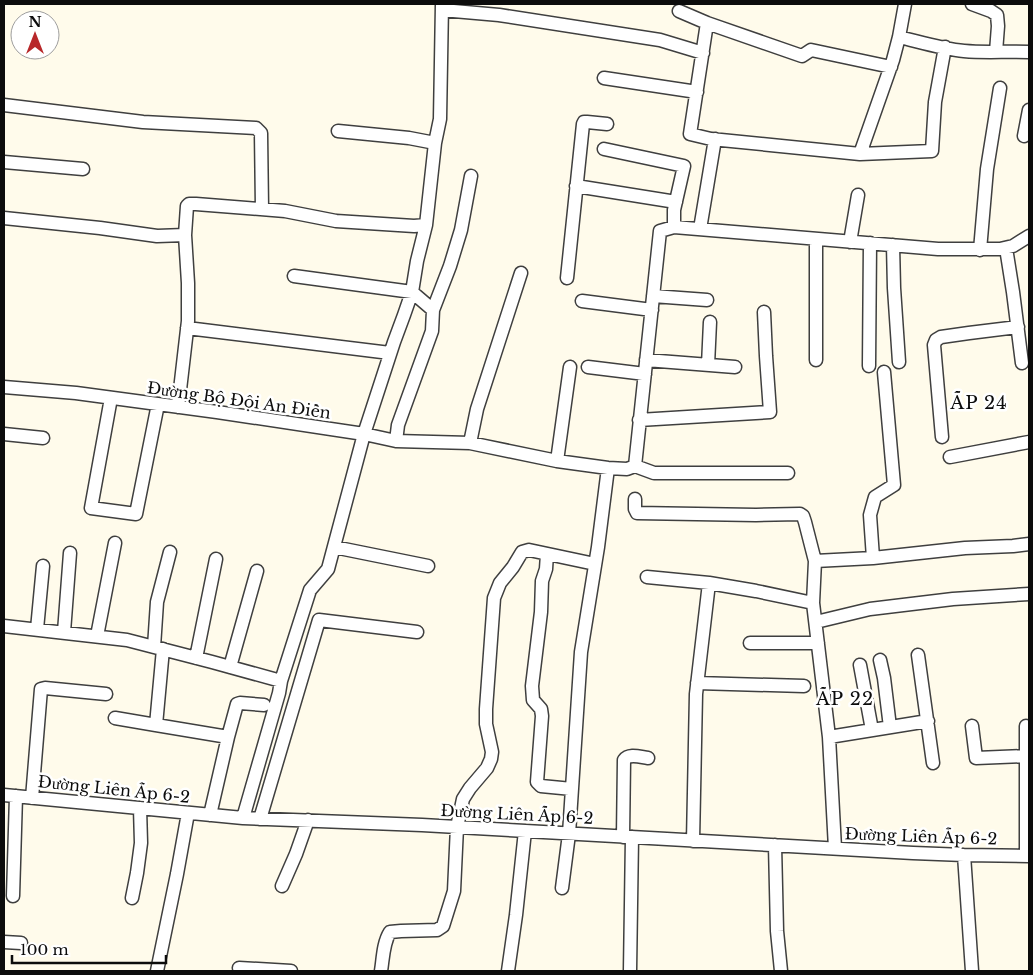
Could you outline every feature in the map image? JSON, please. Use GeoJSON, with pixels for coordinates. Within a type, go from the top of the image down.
{"type":"FeatureCollection","features":[{"type":"Feature","properties":{"kind":"street"},"geometry":{"type":"LineString","coordinates":[[860,154],[891,67],[905,4]]}},
{"type":"Feature","properties":{"kind":"street"},"geometry":{"type":"LineString","coordinates":[[972,4],[997,15],[996,52]]}},
{"type":"Feature","properties":{"kind":"street"},"geometry":{"type":"LineString","coordinates":[[243,818],[281,682],[310,590],[328,569],[364,434],[412,292],[426,225],[435,143],[440,119],[442,7],[660,40],[703,53]]}},
{"type":"Feature","properties":{"kind":"street"},"geometry":{"type":"LineString","coordinates":[[679,11],[707,23],[802,56],[811,50],[891,67]]}},
{"type":"Feature","properties":{"kind":"street"},"geometry":{"type":"LineString","coordinates":[[707,23],[698,92],[690,134],[715,139],[860,154],[932,151],[935,102],[945,47]]}},
{"type":"Feature","properties":{"kind":"street"},"geometry":{"type":"LineString","coordinates":[[899,37],[961,51],[1029,52]]}},
{"type":"Feature","properties":{"kind":"street"},"geometry":{"type":"LineString","coordinates":[[604,78],[698,92]]}},
{"type":"Feature","properties":{"kind":"street"},"geometry":{"type":"LineString","coordinates":[[980,250],[987,169],[1000,88]]}},
{"type":"Feature","properties":{"kind":"street"},"geometry":{"type":"LineString","coordinates":[[4,105],[143,122],[256,128],[261,133],[262,209]]}},
{"type":"Feature","properties":{"kind":"street"},"geometry":{"type":"LineString","coordinates":[[1024,136],[1029,110]]}},
{"type":"Feature","properties":{"kind":"street"},"geometry":{"type":"LineString","coordinates":[[567,278],[583,124],[587,122],[607,124]]}},
{"type":"Feature","properties":{"kind":"street"},"geometry":{"type":"LineString","coordinates":[[338,131],[409,138],[435,143]]}},
{"type":"Feature","properties":{"kind":"street"},"geometry":{"type":"LineString","coordinates":[[700,229],[715,139]]}},
{"type":"Feature","properties":{"kind":"street"},"geometry":{"type":"LineString","coordinates":[[604,149],[684,166],[674,210],[674,227]]}},
{"type":"Feature","properties":{"kind":"street"},"geometry":{"type":"LineString","coordinates":[[4,162],[83,169]]}},
{"type":"Feature","properties":{"kind":"street"},"geometry":{"type":"LineString","coordinates":[[396,441],[398,425],[432,331],[433,310],[450,266],[461,230],[471,176]]}},
{"type":"Feature","properties":{"kind":"street"},"geometry":{"type":"LineString","coordinates":[[576,186],[676,202]]}},
{"type":"Feature","properties":{"kind":"street"},"geometry":{"type":"LineString","coordinates":[[850,242],[858,195]]}},
{"type":"Feature","properties":{"kind":"street"},"geometry":{"type":"LineString","coordinates":[[178,407],[187,328],[188,283],[185,235],[187,206],[189,204],[285,211],[336,221],[414,226],[426,225]]}},
{"type":"Feature","properties":{"kind":"street"},"geometry":{"type":"LineString","coordinates":[[4,218],[157,236],[185,235]]}},
{"type":"Feature","properties":{"kind":"street"},"geometry":{"type":"LineString","coordinates":[[635,466],[660,231],[674,227],[938,249],[980,250],[997,250],[1013,246],[1029,236]]}},
{"type":"Feature","properties":{"kind":"street"},"geometry":{"type":"LineString","coordinates":[[816,239],[816,360]]}},
{"type":"Feature","properties":{"kind":"street"},"geometry":{"type":"LineString","coordinates":[[869,366],[870,243]]}},
{"type":"Feature","properties":{"kind":"street"},"geometry":{"type":"LineString","coordinates":[[893,245],[899,362]]}},
{"type":"Feature","properties":{"kind":"street"},"geometry":{"type":"LineString","coordinates":[[1006,248],[1022,363]]}},
{"type":"Feature","properties":{"kind":"street"},"geometry":{"type":"LineString","coordinates":[[470,443],[477,409],[521,274]]}},
{"type":"Feature","properties":{"kind":"street"},"geometry":{"type":"LineString","coordinates":[[294,276],[412,292],[433,310]]}},
{"type":"Feature","properties":{"kind":"street"},"geometry":{"type":"LineString","coordinates":[[653,296],[707,300]]}},
{"type":"Feature","properties":{"kind":"street"},"geometry":{"type":"LineString","coordinates":[[582,301],[652,310]]}},
{"type":"Feature","properties":{"kind":"street"},"geometry":{"type":"LineString","coordinates":[[640,420],[770,412],[764,312]]}},
{"type":"Feature","properties":{"kind":"street"},"geometry":{"type":"LineString","coordinates":[[708,365],[710,322]]}},
{"type":"Feature","properties":{"kind":"street"},"geometry":{"type":"LineString","coordinates":[[942,437],[934,342],[951,336],[1018,327]]}},
{"type":"Feature","properties":{"kind":"street"},"geometry":{"type":"LineString","coordinates":[[187,328],[390,353]]}},
{"type":"Feature","properties":{"kind":"street"},"geometry":{"type":"LineString","coordinates":[[646,360],[735,367]]}},
{"type":"Feature","properties":{"kind":"street"},"geometry":{"type":"LineString","coordinates":[[556,461],[570,367]]}},
{"type":"Feature","properties":{"kind":"street"},"geometry":{"type":"LineString","coordinates":[[588,367],[644,374]]}},
{"type":"Feature","properties":{"kind":"street"},"geometry":{"type":"LineString","coordinates":[[873,558],[870,515],[875,497],[894,486],[884,372]]}},
{"type":"Feature","properties":{"kind":"street","name":"Đường Bộ Đội An Điền"},"geometry":{"type":"LineString","coordinates":[[4,387],[158,404],[364,434],[396,441],[470,443],[556,461],[608,468],[627,469],[635,466],[654,472],[788,473]]}},
{"type":"Feature","properties":{"kind":"street"},"geometry":{"type":"LineString","coordinates":[[111,398],[92,508],[136,514],[158,404]]}},
{"type":"Feature","properties":{"kind":"street"},"geometry":{"type":"LineString","coordinates":[[4,434],[43,438]]}},
{"type":"Feature","properties":{"kind":"street"},"geometry":{"type":"LineString","coordinates":[[950,457],[1029,442]]}},
{"type":"Feature","properties":{"kind":"street"},"geometry":{"type":"LineString","coordinates":[[562,888],[569,834],[581,652],[608,468]]}},
{"type":"Feature","properties":{"kind":"street"},"geometry":{"type":"LineString","coordinates":[[635,499],[637,513],[800,514],[803,516],[814,561],[813,603],[828,737],[834,848]]}},
{"type":"Feature","properties":{"kind":"street"},"geometry":{"type":"LineString","coordinates":[[97,636],[115,543]]}},
{"type":"Feature","properties":{"kind":"street"},"geometry":{"type":"LineString","coordinates":[[814,561],[873,558],[956,548],[1029,544]]}},
{"type":"Feature","properties":{"kind":"street"},"geometry":{"type":"LineString","coordinates":[[334,547],[428,566]]}},
{"type":"Feature","properties":{"kind":"street"},"geometry":{"type":"LineString","coordinates":[[381,971],[387,936],[390,932],[401,930],[437,930],[443,926],[454,891],[457,827],[463,799],[487,768],[492,755],[486,724],[486,709],[494,606],[498,587],[522,551],[529,550],[595,564]]}},
{"type":"Feature","properties":{"kind":"street"},"geometry":{"type":"LineString","coordinates":[[64,632],[70,552]]}},
{"type":"Feature","properties":{"kind":"street"},"geometry":{"type":"LineString","coordinates":[[156,725],[159,648],[157,602],[170,552]]}},
{"type":"Feature","properties":{"kind":"street"},"geometry":{"type":"LineString","coordinates":[[547,554],[546,569],[542,581],[541,612],[533,680],[534,700],[541,709],[542,716],[537,782],[540,786],[572,789]]}},
{"type":"Feature","properties":{"kind":"street"},"geometry":{"type":"LineString","coordinates":[[196,658],[216,559]]}},
{"type":"Feature","properties":{"kind":"street"},"geometry":{"type":"LineString","coordinates":[[37,629],[43,566]]}},
{"type":"Feature","properties":{"kind":"street"},"geometry":{"type":"LineString","coordinates":[[230,667],[257,571]]}},
{"type":"Feature","properties":{"kind":"street"},"geometry":{"type":"LineString","coordinates":[[647,577],[709,583],[813,603]]}},
{"type":"Feature","properties":{"kind":"street"},"geometry":{"type":"LineString","coordinates":[[694,840],[698,683],[709,583]]}},
{"type":"Feature","properties":{"kind":"street"},"geometry":{"type":"LineString","coordinates":[[816,622],[870,609],[953,599],[1029,594]]}},
{"type":"Feature","properties":{"kind":"street"},"geometry":{"type":"LineString","coordinates":[[260,819],[319,620],[417,632]]}},
{"type":"Feature","properties":{"kind":"street"},"geometry":{"type":"LineString","coordinates":[[4,626],[127,640],[281,682]]}},
{"type":"Feature","properties":{"kind":"street"},"geometry":{"type":"LineString","coordinates":[[750,643],[818,643]]}},
{"type":"Feature","properties":{"kind":"street"},"geometry":{"type":"LineString","coordinates":[[918,655],[933,764]]}},
{"type":"Feature","properties":{"kind":"street"},"geometry":{"type":"LineString","coordinates":[[880,660],[890,727]]}},
{"type":"Feature","properties":{"kind":"street"},"geometry":{"type":"LineString","coordinates":[[860,665],[872,730]]}},
{"type":"Feature","properties":{"kind":"street"},"geometry":{"type":"LineString","coordinates":[[698,683],[804,686]]}},
{"type":"Feature","properties":{"kind":"street"},"geometry":{"type":"LineString","coordinates":[[32,798],[41,689],[106,694]]}},
{"type":"Feature","properties":{"kind":"street"},"geometry":{"type":"LineString","coordinates":[[210,815],[238,703],[264,706]]}},
{"type":"Feature","properties":{"kind":"street"},"geometry":{"type":"LineString","coordinates":[[115,718],[228,737]]}},
{"type":"Feature","properties":{"kind":"street"},"geometry":{"type":"LineString","coordinates":[[828,737],[928,721]]}},
{"type":"Feature","properties":{"kind":"street"},"geometry":{"type":"LineString","coordinates":[[972,726],[976,758],[1026,756]]}},
{"type":"Feature","properties":{"kind":"street"},"geometry":{"type":"LineString","coordinates":[[1026,726],[1028,856]]}},
{"type":"Feature","properties":{"kind":"street"},"geometry":{"type":"LineString","coordinates":[[630,971],[628,837],[624,760],[627,756],[648,758]]}},
{"type":"Feature","properties":{"kind":"street"},"geometry":{"type":"LineString","coordinates":[[10,796],[13,896]]}},
{"type":"Feature","properties":{"kind":"street","name":"Đường Liên Ấp 6-2"},"geometry":{"type":"LineString","coordinates":[[10,796],[243,818],[457,827],[964,855],[1028,856]]}},
{"type":"Feature","properties":{"kind":"street"},"geometry":{"type":"LineString","coordinates":[[132,898],[141,843],[140,808]]}},
{"type":"Feature","properties":{"kind":"street"},"geometry":{"type":"LineString","coordinates":[[157,971],[188,813]]}},
{"type":"Feature","properties":{"kind":"street"},"geometry":{"type":"LineString","coordinates":[[282,886],[308,820]]}},
{"type":"Feature","properties":{"kind":"street"},"geometry":{"type":"LineString","coordinates":[[508,971],[525,831]]}},
{"type":"Feature","properties":{"kind":"street"},"geometry":{"type":"LineString","coordinates":[[775,845],[777,923],[781,971]]}},
{"type":"Feature","properties":{"kind":"street"},"geometry":{"type":"LineString","coordinates":[[964,855],[972,971]]}},
{"type":"Feature","properties":{"kind":"street"},"geometry":{"type":"LineString","coordinates":[[4,942],[21,943]]}},
{"type":"Feature","properties":{"kind":"street"},"geometry":{"type":"LineString","coordinates":[[239,968],[292,971]]}},
{"type":"Feature","properties":{"kind":"district","name":"ẤP 24"},"geometry":{"type":"Point","coordinates":[979,403]}},
{"type":"Feature","properties":{"kind":"district","name":"ẤP 22"},"geometry":{"type":"Point","coordinates":[845,699]}}]}
